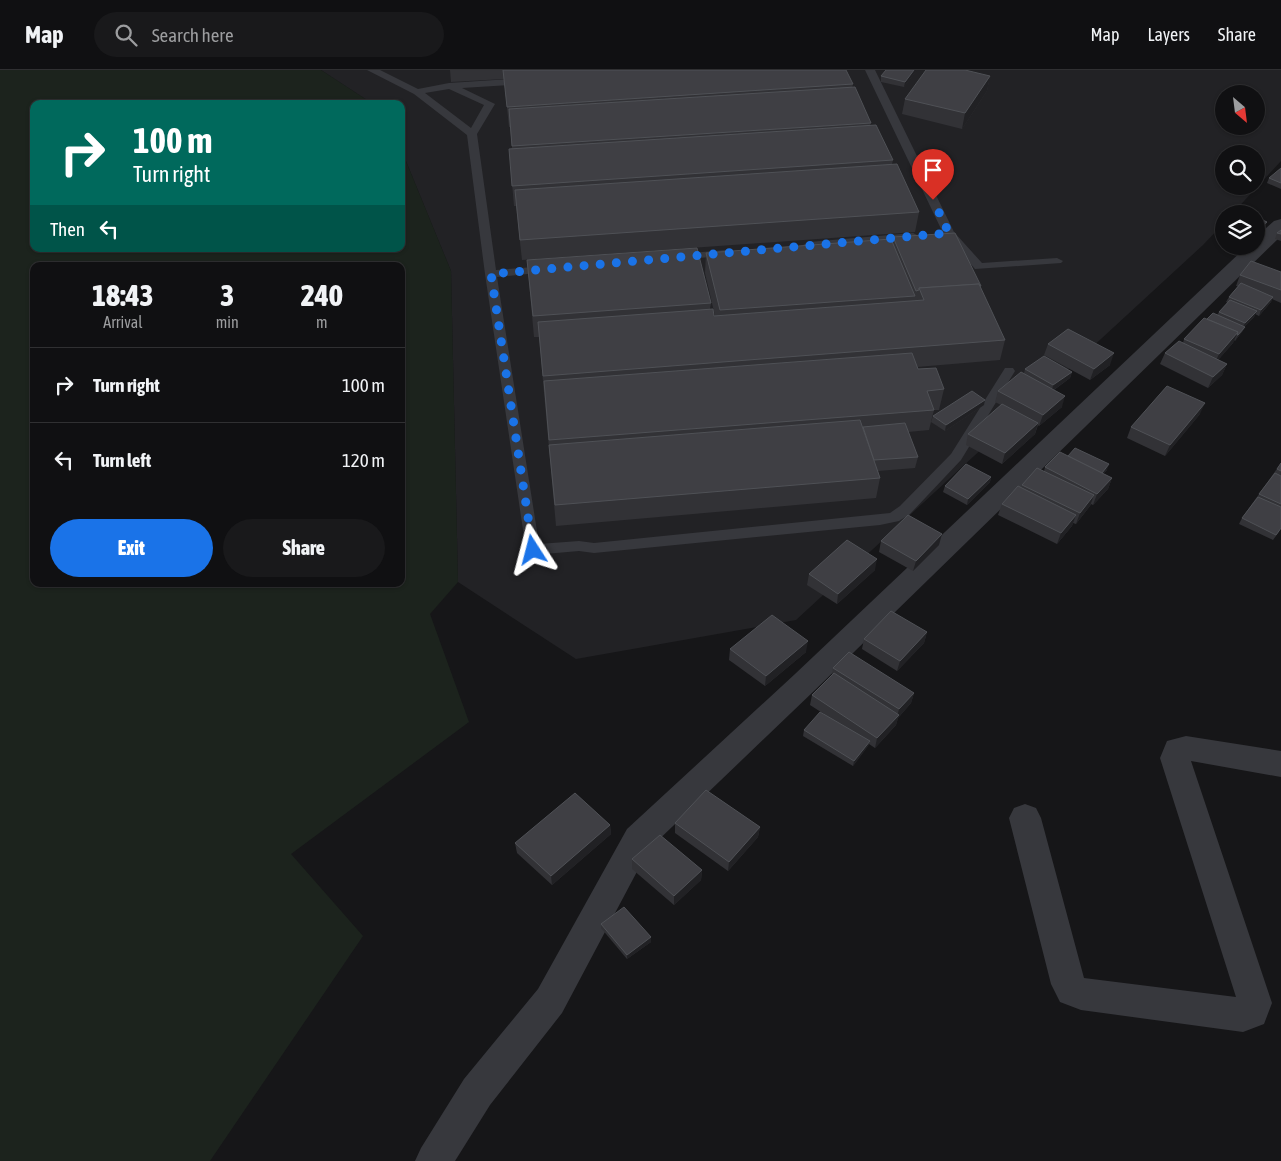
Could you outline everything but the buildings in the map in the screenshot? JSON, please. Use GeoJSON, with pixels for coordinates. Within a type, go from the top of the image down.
{"type":"FeatureCollection","features":[{"type":"Feature","properties":{"kind":"street"},"geometry":{"type":"LineString","coordinates":[[434,1161],[477,1092],[550,1001],[638,839],[805,682],[1281,225]]}},
{"type":"Feature","properties":{"kind":"street"},"geometry":{"type":"LineString","coordinates":[[1024,818],[1068,984],[1072,990],[1081,994],[1243,1015],[1252,1012],[1255,1003],[1175,758],[1178,750],[1186,748],[1281,764]]}},
{"type":"Feature","properties":{"kind":"lane"},"geometry":{"type":"LineString","coordinates":[[372,70],[417,92],[472,134]]}},
{"type":"Feature","properties":{"kind":"lane"},"geometry":{"type":"LineString","coordinates":[[870,70],[939,234],[979,267],[1057,261]]}},
{"type":"Feature","properties":{"kind":"lane"},"geometry":{"type":"LineString","coordinates":[[417,92],[449,86],[536,80]]}},
{"type":"Feature","properties":{"kind":"lane"},"geometry":{"type":"LineString","coordinates":[[449,86],[490,104],[472,134],[491,274],[533,550],[579,546],[594,548],[880,520],[894,517],[904,510],[956,456],[1009,371]]}},
{"type":"Feature","properties":{"kind":"lane"},"geometry":{"type":"LineString","coordinates":[[793,247],[939,234]]}},
{"type":"Feature","properties":{"kind":"lane"},"geometry":{"type":"LineString","coordinates":[[666,258],[735,252]]}},
{"type":"Feature","properties":{"kind":"lane"},"geometry":{"type":"LineString","coordinates":[[491,274],[559,268]]}},
{"type":"Feature","properties":{"kind":"shaded area"},"geometry":{"type":"Polygon","coordinates":[[[0,70],[321,70],[367,100],[30,100],[30,252],[405,252],[405,159],[451,271],[458,582],[430,614],[469,722],[291,854],[363,936],[210,1161],[0,1161],[0,70]]]}},
{"type":"Feature","properties":{"kind":"shaded area"},"geometry":{"type":"Polygon","coordinates":[[[321,70],[1281,70],[1281,161],[1265,178],[1265,145],[1215,145],[1215,195],[1250,195],[1240,205],[1215,205],[1215,232],[1203,245],[796,620],[576,659],[458,582],[451,271],[405,159],[405,100],[367,100],[321,70]]]}},
{"type":"Feature","properties":{"kind":"route"},"geometry":{"type":"LineString","coordinates":[[533,550],[491,274],[949,233],[933,200]]}}]}
